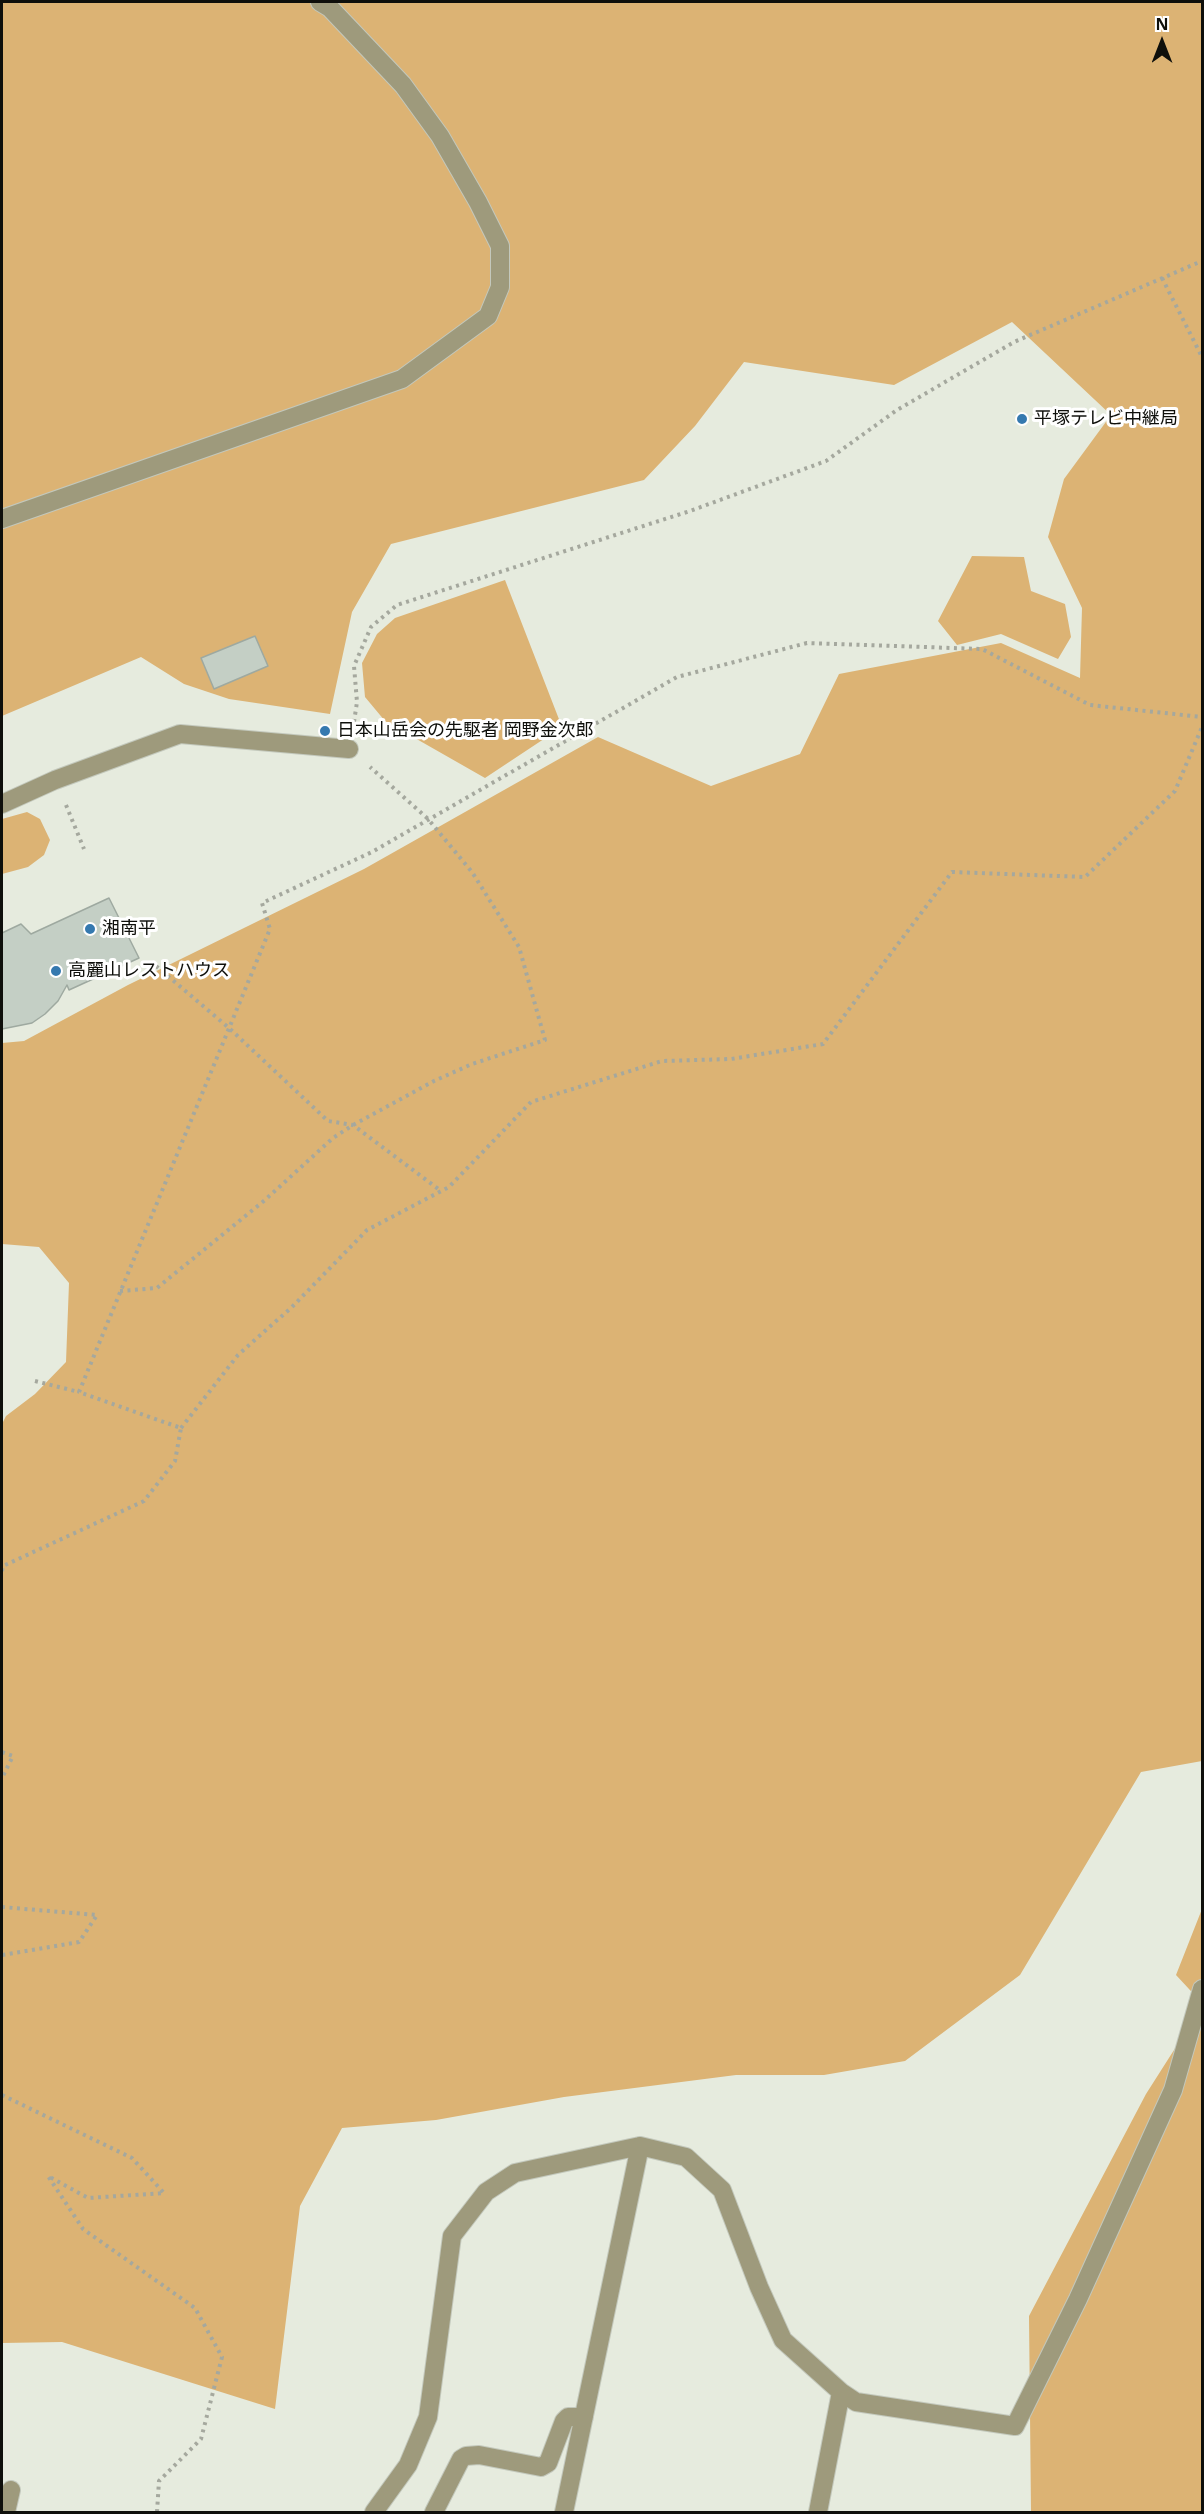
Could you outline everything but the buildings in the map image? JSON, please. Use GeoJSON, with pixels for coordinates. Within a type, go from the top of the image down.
{"type":"FeatureCollection","features":[{"type":"Feature","properties":{"kind":"street"},"geometry":{"type":"LineString","coordinates":[[2,519],[402,380],[488,316],[500,287],[500,246],[478,202],[440,136],[403,85],[330,8],[320,2]]}},
{"type":"Feature","properties":{"kind":"street"},"geometry":{"type":"LineString","coordinates":[[2,804],[55,780],[180,734],[349,749]]}},
{"type":"Feature","properties":{"kind":"street"},"geometry":{"type":"LineString","coordinates":[[374,2512],[408,2465],[428,2417],[452,2236],[486,2192],[515,2173],[640,2146],[686,2157],[722,2190],[759,2287],[783,2340],[841,2392],[856,2402],[1015,2426],[1078,2299],[1173,2091],[1203,1989]]}},
{"type":"Feature","properties":{"kind":"street"},"geometry":{"type":"LineString","coordinates":[[564,2512],[640,2146]]}},
{"type":"Feature","properties":{"kind":"street"},"geometry":{"type":"LineString","coordinates":[[818,2512],[841,2392]]}},
{"type":"Feature","properties":{"kind":"street"},"geometry":{"type":"LineString","coordinates":[[434,2512],[461,2459],[466,2456],[479,2455],[541,2467],[548,2463],[564,2421],[568,2417],[584,2417]]}},
{"type":"Feature","properties":{"kind":"street"},"geometry":{"type":"LineString","coordinates":[[6,2512],[12,2490]]}},
{"type":"Feature","properties":{"kind":"path"},"geometry":{"type":"LineString","coordinates":[[349,749],[357,702],[354,666],[371,627],[397,605],[690,511],[826,461],[897,410],[1014,342],[1203,261]]}},
{"type":"Feature","properties":{"kind":"path"},"geometry":{"type":"LineString","coordinates":[[1162,278],[1203,357]]}},
{"type":"Feature","properties":{"kind":"path"},"geometry":{"type":"LineString","coordinates":[[79,1392],[270,929],[262,903],[372,852],[510,775],[677,677],[807,643],[982,649],[1089,705],[1203,717]]}},
{"type":"Feature","properties":{"kind":"path"},"geometry":{"type":"LineString","coordinates":[[2,1571],[3,1566],[144,1501],[175,1461],[181,1428],[238,1355],[292,1307],[367,1230],[449,1187],[531,1102],[662,1061],[730,1059],[823,1044],[952,872],[1085,878],[1175,791],[1203,728]]}},
{"type":"Feature","properties":{"kind":"path"},"geometry":{"type":"LineString","coordinates":[[120,1291],[157,1288],[265,1200],[333,1138],[353,1125],[434,1081],[472,1064],[545,1040],[519,947],[472,872],[428,819],[367,765]]}},
{"type":"Feature","properties":{"kind":"path"},"geometry":{"type":"LineString","coordinates":[[55,780],[84,849]]}},
{"type":"Feature","properties":{"kind":"path"},"geometry":{"type":"LineString","coordinates":[[156,966],[229,1028],[328,1121],[353,1125],[441,1191]]}},
{"type":"Feature","properties":{"kind":"path"},"geometry":{"type":"LineString","coordinates":[[35,1381],[79,1392],[181,1428]]}},
{"type":"Feature","properties":{"kind":"path"},"geometry":{"type":"LineString","coordinates":[[2,1752],[12,1756],[2,1778]]}},
{"type":"Feature","properties":{"kind":"path"},"geometry":{"type":"LineString","coordinates":[[2,1907],[97,1915],[79,1942],[2,1955]]}},
{"type":"Feature","properties":{"kind":"path"},"geometry":{"type":"LineString","coordinates":[[2,2095],[132,2158],[164,2193],[88,2198],[48,2176],[83,2229],[195,2308],[222,2357],[201,2439],[159,2481],[157,2512]]}},
{"type":"Feature","properties":{"kind":"shaded area"},"geometry":{"type":"Polygon","coordinates":[[[2,2],[1202,2],[1202,1761],[1141,1772],[1020,1975],[905,2061],[824,2075],[736,2075],[564,2097],[436,2120],[342,2128],[300,2206],[275,2409],[62,2342],[2,2343],[2,1424],[6,1416],[35,1394],[66,1362],[69,1283],[39,1247],[2,1244],[2,1043],[24,1041],[128,985],[364,869],[598,737],[711,786],[800,754],[839,674],[1001,643],[1080,678],[1082,608],[1048,537],[1064,479],[1111,415],[1012,322],[894,385],[744,362],[695,426],[644,480],[391,544],[352,612],[330,714],[229,699],[184,684],[141,657],[2,716],[2,2]]]}},
{"type":"Feature","properties":{"kind":"shaded area"},"geometry":{"type":"Polygon","coordinates":[[[972,556],[1024,557],[1031,591],[1065,604],[1071,637],[1058,659],[1001,634],[957,645],[938,621],[972,556]]]}},
{"type":"Feature","properties":{"kind":"shaded area"},"geometry":{"type":"Polygon","coordinates":[[[505,580],[562,727],[485,778],[385,721],[365,697],[362,663],[377,634],[395,618],[505,580]]]}},
{"type":"Feature","properties":{"kind":"shaded area"},"geometry":{"type":"Polygon","coordinates":[[[27,812],[40,819],[50,840],[44,855],[28,867],[2,874],[2,819],[27,812]]]}},
{"type":"Feature","properties":{"kind":"shaded area"},"geometry":{"type":"Polygon","coordinates":[[[1202,1909],[1202,2003],[1176,1975],[1202,1909]]]}},
{"type":"Feature","properties":{"kind":"shaded area"},"geometry":{"type":"Polygon","coordinates":[[[1202,2006],[1202,2512],[1031,2512],[1029,2316],[1146,2094],[1202,2006]]]}},
{"type":"Feature","properties":{"kind":"place","name":"平塚テレビ中継局"},"geometry":{"type":"Point","coordinates":[1022,419]}},
{"type":"Feature","properties":{"kind":"place","name":"日本山岳会の先駆者 岡野金次郎"},"geometry":{"type":"Point","coordinates":[325,731]}},
{"type":"Feature","properties":{"kind":"place","name":"湘南平"},"geometry":{"type":"Point","coordinates":[90,929]}},
{"type":"Feature","properties":{"kind":"place","name":"高麗山レストハウス"},"geometry":{"type":"Point","coordinates":[56,971]}}]}
